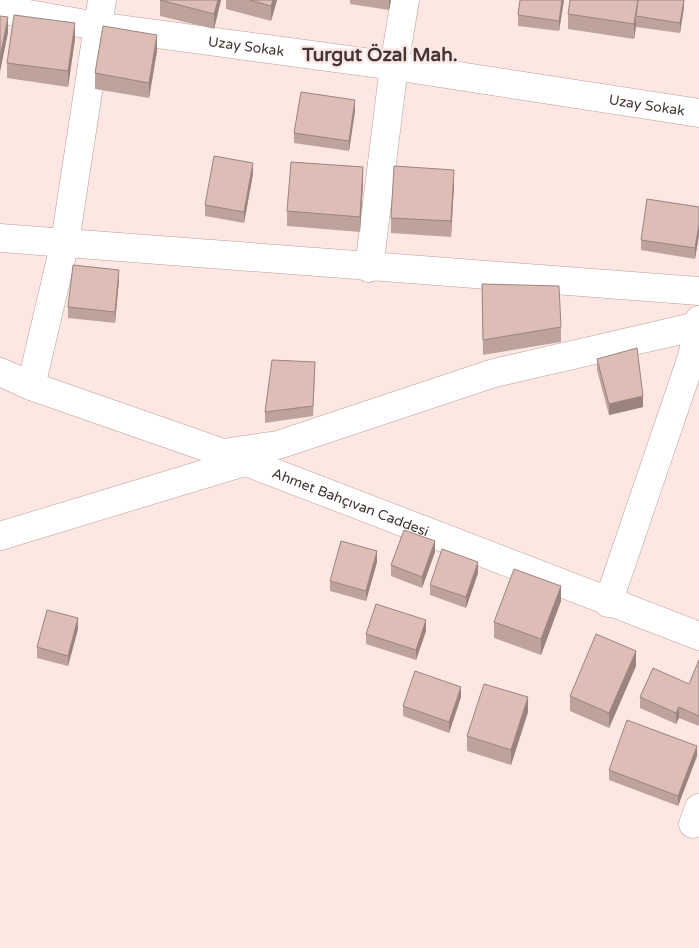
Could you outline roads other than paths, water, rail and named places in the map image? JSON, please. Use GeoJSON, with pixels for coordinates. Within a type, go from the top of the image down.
{"type":"FeatureCollection","features":[{"type":"Feature","properties":{"kind":"street"},"geometry":{"type":"LineString","coordinates":[[31,386],[64,242],[102,0]]}},
{"type":"Feature","properties":{"kind":"street"},"geometry":{"type":"LineString","coordinates":[[369,268],[394,66],[405,0]]}},
{"type":"Feature","properties":{"kind":"street","name":"Uzay Sokak"},"geometry":{"type":"LineString","coordinates":[[0,9],[97,26],[394,66],[699,113]]}},
{"type":"Feature","properties":{"kind":"street"},"geometry":{"type":"LineString","coordinates":[[0,238],[369,268],[699,291]]}},
{"type":"Feature","properties":{"kind":"street"},"geometry":{"type":"LineString","coordinates":[[0,536],[233,457],[278,445],[494,373],[698,323],[695,358],[608,603]]}},
{"type":"Feature","properties":{"kind":"street","name":"Ahmet Bahçıvan Caddesi"},"geometry":{"type":"LineString","coordinates":[[0,372],[31,386],[233,457],[608,603],[699,636]]}},
{"type":"Feature","properties":{"kind":"district","name":"Turgut Özal Mah."},"geometry":{"type":"Point","coordinates":[380,55]}}]}
